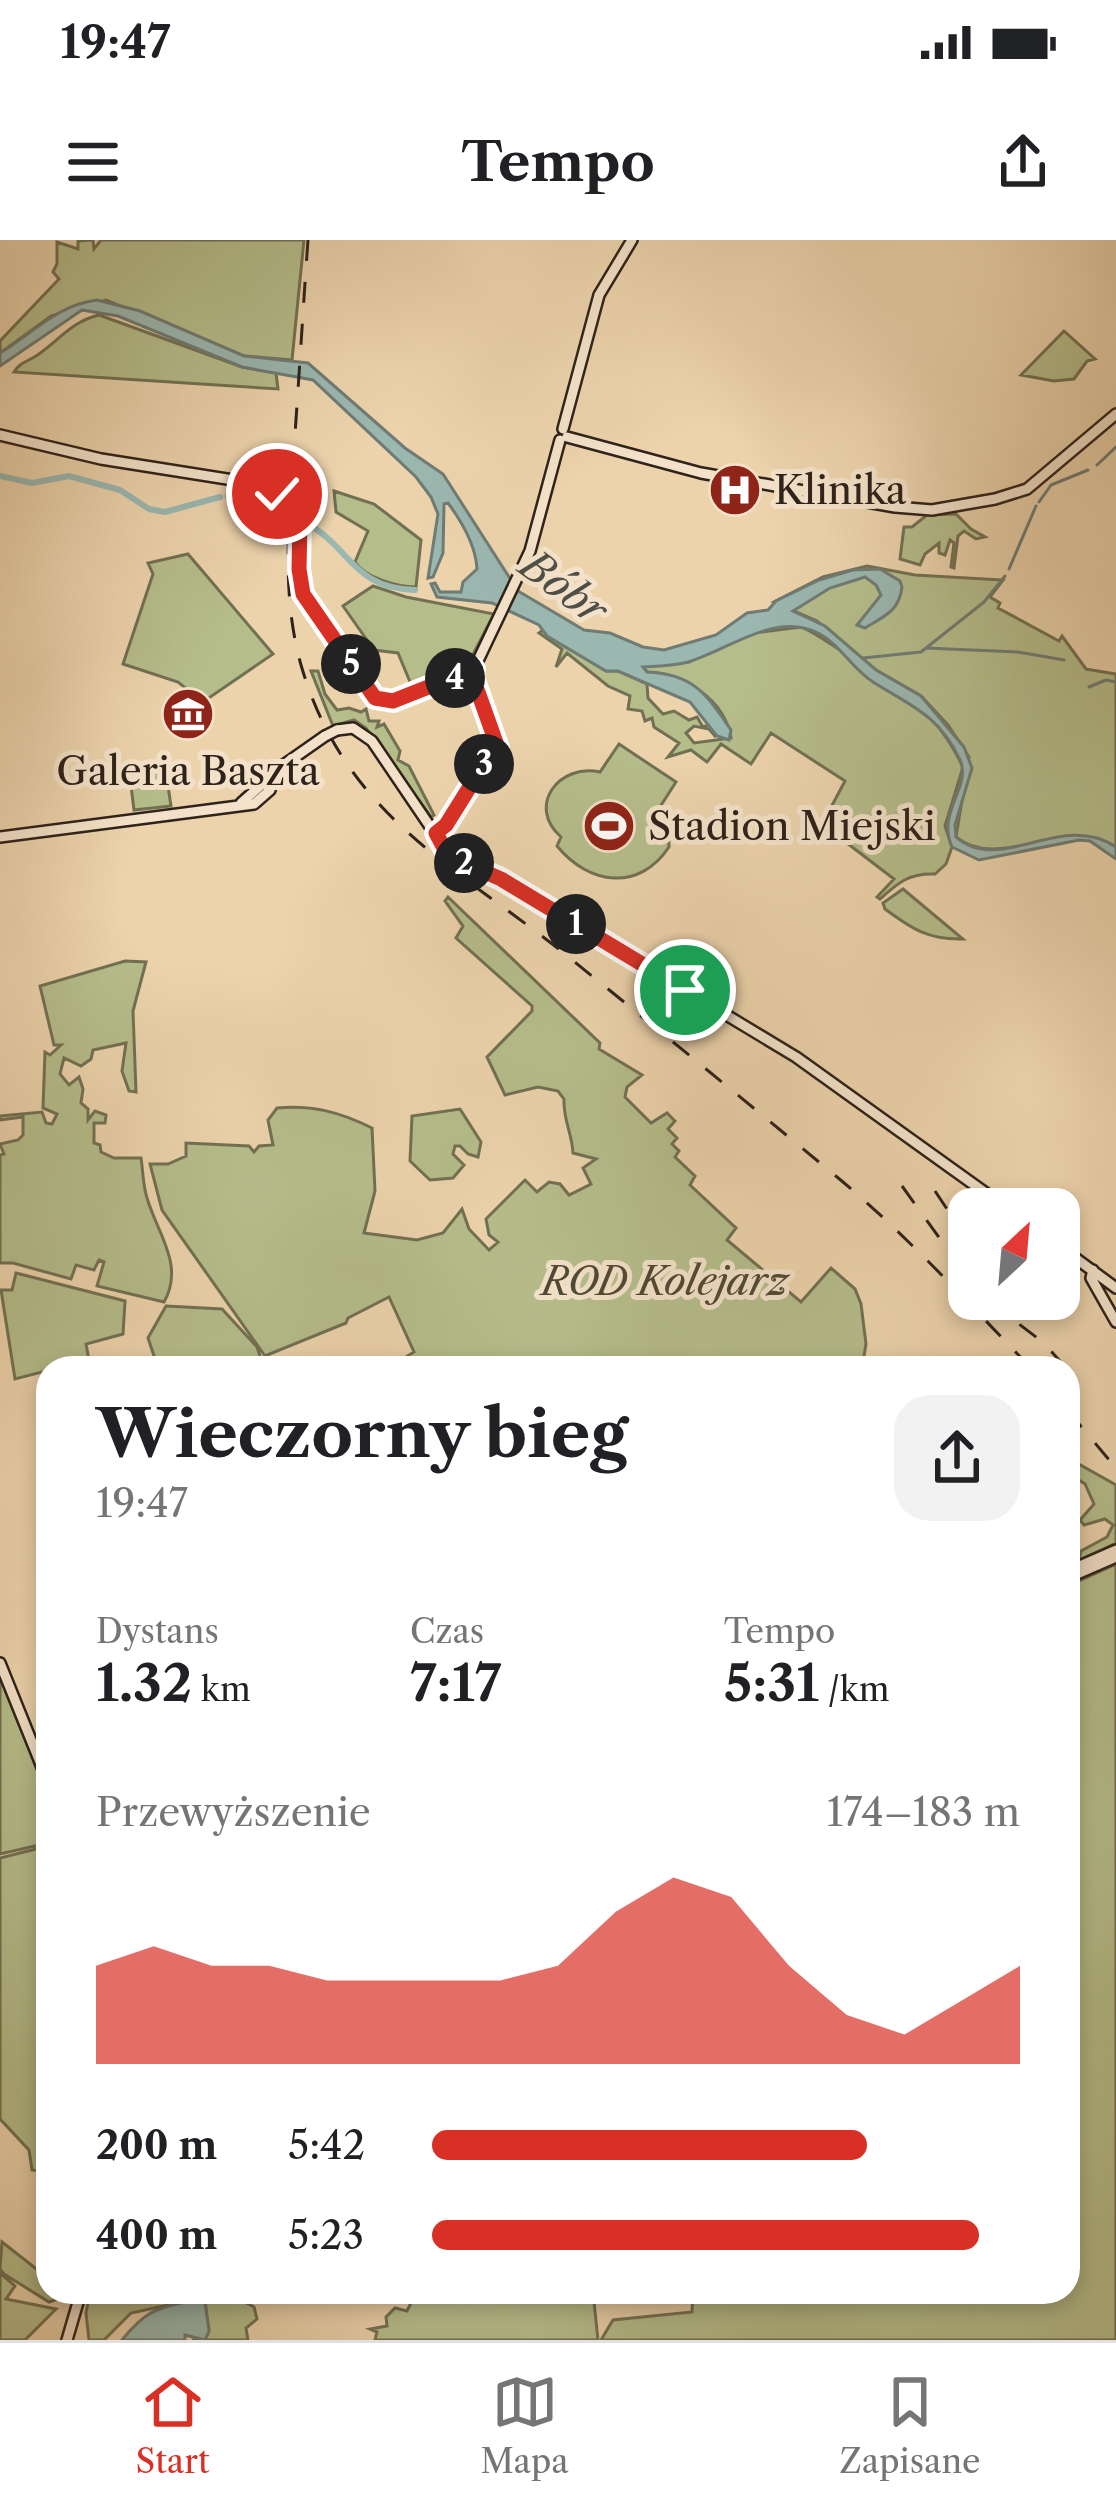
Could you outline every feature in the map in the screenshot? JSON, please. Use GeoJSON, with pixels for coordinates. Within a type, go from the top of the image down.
{"type":"FeatureCollection","features":[{"type":"Feature","properties":{"kind":"street"},"geometry":{"type":"LineString","coordinates":[[436,833],[455,813],[493,747],[474,669],[535,535],[599,296],[632,240]]}},
{"type":"Feature","properties":{"kind":"street"},"geometry":{"type":"LineString","coordinates":[[564,435],[691,470],[895,508],[932,510],[1027,489],[1116,414]]}},
{"type":"Feature","properties":{"kind":"street"},"geometry":{"type":"LineString","coordinates":[[0,435],[101,459],[260,483],[277,494],[279,516],[300,521],[303,594],[373,695],[384,702],[474,669]]}},
{"type":"Feature","properties":{"kind":"street"},"geometry":{"type":"LineString","coordinates":[[230,807],[250,797],[325,736],[353,728],[372,741],[454,858],[501,879],[782,1048],[979,1188]]}},
{"type":"Feature","properties":{"kind":"street"},"geometry":{"type":"LineString","coordinates":[[0,837],[254,804],[271,780]]}},
{"type":"Feature","properties":{"kind":"street"},"geometry":{"type":"LineString","coordinates":[[1080,1261],[1116,1290],[1106,1306]]}},
{"type":"Feature","properties":{"kind":"street"},"geometry":{"type":"LineString","coordinates":[[1093,1270],[1090,1278],[1116,1322]]}},
{"type":"Feature","properties":{"kind":"street"},"geometry":{"type":"LineString","coordinates":[[1080,1569],[1116,1553]]}},
{"type":"Feature","properties":{"kind":"street"},"geometry":{"type":"LineString","coordinates":[[0,1663],[36,1752]]}},
{"type":"Feature","properties":{"kind":"street"},"geometry":{"type":"LineString","coordinates":[[67,2340],[78,2304]]}},
{"type":"Feature","properties":{"kind":"green space"},"geometry":{"type":"Polygon","coordinates":[[[93,240],[94,249],[101,240],[304,240],[292,360],[244,356],[106,300],[51,316],[0,353],[0,341],[59,279],[53,272],[57,242],[78,249],[78,241],[93,240]]]}},
{"type":"Feature","properties":{"kind":"green space"},"geometry":{"type":"Polygon","coordinates":[[[99,315],[242,367],[276,373],[278,389],[14,372],[74,326],[99,315]]]}},
{"type":"Feature","properties":{"kind":"green space"},"geometry":{"type":"Polygon","coordinates":[[[1064,331],[1095,359],[1087,361],[1074,379],[1021,375],[1064,331]]]}},
{"type":"Feature","properties":{"kind":"green space"},"geometry":{"type":"Polygon","coordinates":[[[334,491],[374,504],[421,540],[416,587],[382,581],[355,562],[368,531],[336,512],[334,491]]]}},
{"type":"Feature","properties":{"kind":"green space"},"geometry":{"type":"Polygon","coordinates":[[[956,514],[985,537],[976,539],[964,531],[958,536],[954,568],[950,540],[945,555],[939,553],[939,543],[920,565],[900,559],[904,527],[912,527],[927,515],[956,514]]]}},
{"type":"Feature","properties":{"kind":"green space"},"geometry":{"type":"Polygon","coordinates":[[[188,554],[273,654],[203,702],[178,682],[123,664],[153,574],[148,563],[188,554]]]}},
{"type":"Feature","properties":{"kind":"green space"},"geometry":{"type":"Polygon","coordinates":[[[867,566],[915,575],[1003,580],[990,597],[1000,603],[998,608],[1059,641],[1062,636],[1086,669],[1116,674],[1116,847],[1077,837],[992,849],[956,837],[969,757],[948,725],[921,696],[876,670],[817,621],[774,602],[823,577],[867,566]]]}},
{"type":"Feature","properties":{"kind":"green space"},"geometry":{"type":"Polygon","coordinates":[[[373,586],[494,614],[467,666],[413,689],[398,653],[374,650],[343,606],[373,586]]]}},
{"type":"Feature","properties":{"kind":"green space"},"geometry":{"type":"Polygon","coordinates":[[[801,627],[923,711],[963,767],[945,826],[952,847],[946,864],[935,874],[905,880],[880,899],[877,897],[894,879],[822,824],[845,781],[771,733],[751,764],[721,744],[707,762],[691,750],[668,757],[679,743],[654,727],[652,718],[645,721],[642,711],[628,709],[630,696],[608,686],[567,653],[556,667],[562,649],[539,633],[546,628],[547,635],[606,671],[618,671],[647,684],[648,698],[663,714],[674,711],[689,720],[697,717],[703,727],[711,724],[718,733],[715,736],[709,729],[694,726],[686,733],[694,743],[731,738],[721,712],[688,683],[643,667],[689,662],[753,633],[801,627]]]}},
{"type":"Feature","properties":{"kind":"green space"},"geometry":{"type":"Polygon","coordinates":[[[311,671],[318,671],[325,694],[337,710],[366,709],[369,721],[379,721],[377,727],[384,724],[400,751],[398,760],[409,766],[434,815],[366,728],[354,720],[333,726],[311,671]]]}},
{"type":"Feature","properties":{"kind":"green space","name":"Stadion Miejski"},"geometry":{"type":"Polygon","coordinates":[[[619,744],[676,782],[658,810],[668,824],[669,847],[643,871],[614,878],[584,869],[557,846],[561,837],[551,825],[547,800],[560,780],[585,771],[600,772],[619,744]]]}},
{"type":"Feature","properties":{"kind":"green space"},"geometry":{"type":"Polygon","coordinates":[[[165,766],[171,806],[134,810],[129,770],[165,766]]]}},
{"type":"Feature","properties":{"kind":"green space"},"geometry":{"type":"Polygon","coordinates":[[[903,889],[963,939],[921,932],[885,909],[883,903],[903,889]]]}},
{"type":"Feature","properties":{"kind":"green space","name":"ROD Kolejarz"},"geometry":{"type":"Polygon","coordinates":[[[448,897],[600,1043],[599,1049],[642,1075],[627,1087],[625,1097],[651,1123],[667,1113],[675,1121],[668,1129],[677,1138],[672,1144],[679,1151],[675,1157],[695,1176],[690,1185],[736,1228],[727,1240],[801,1302],[831,1268],[855,1289],[861,1304],[864,1356],[408,1356],[414,1352],[389,1297],[346,1323],[265,1356],[162,1210],[150,1164],[168,1164],[186,1156],[186,1143],[249,1146],[254,1152],[259,1146],[273,1145],[268,1120],[277,1108],[314,1109],[349,1118],[372,1128],[375,1191],[364,1233],[417,1240],[443,1233],[462,1209],[469,1229],[489,1250],[498,1242],[489,1235],[486,1219],[525,1180],[537,1192],[549,1182],[560,1184],[569,1195],[591,1184],[583,1168],[596,1159],[573,1153],[564,1099],[558,1091],[538,1087],[505,1095],[487,1057],[532,1006],[456,938],[463,926],[445,901],[448,897]]]}},
{"type":"Feature","properties":{"kind":"green space"},"geometry":{"type":"Polygon","coordinates":[[[125,961],[146,962],[133,1011],[136,1092],[129,1091],[122,1071],[126,1043],[93,1050],[91,1059],[81,1066],[64,1058],[60,1074],[69,1085],[79,1077],[88,1120],[95,1111],[106,1115],[105,1123],[94,1123],[94,1143],[101,1152],[114,1158],[141,1158],[151,1211],[170,1262],[172,1275],[164,1302],[97,1286],[104,1262],[99,1260],[94,1270],[76,1265],[71,1279],[0,1263],[0,1155],[4,1154],[0,1144],[23,1135],[23,1117],[0,1120],[0,1116],[42,1112],[46,1123],[52,1124],[57,1114],[43,1108],[45,1052],[50,1055],[61,1045],[54,1045],[40,986],[125,961]]]}},
{"type":"Feature","properties":{"kind":"green space"},"geometry":{"type":"Polygon","coordinates":[[[460,1109],[481,1142],[478,1157],[455,1146],[453,1154],[464,1165],[453,1178],[430,1180],[410,1161],[412,1116],[460,1109]]]}},
{"type":"Feature","properties":{"kind":"green space"},"geometry":{"type":"Polygon","coordinates":[[[16,1273],[125,1301],[123,1334],[86,1344],[88,1356],[36,1356],[36,1374],[15,1379],[1,1290],[12,1290],[16,1273]]]}},
{"type":"Feature","properties":{"kind":"green space"},"geometry":{"type":"Polygon","coordinates":[[[166,1306],[222,1309],[260,1356],[154,1356],[148,1338],[166,1306]]]}},
{"type":"Feature","properties":{"kind":"green space"},"geometry":{"type":"Polygon","coordinates":[[[1080,1465],[1116,1485],[1116,1543],[1080,1561],[1081,1551],[1107,1537],[1113,1525],[1105,1519],[1084,1525],[1080,1520],[1094,1504],[1080,1481],[1080,1465]]]}},
{"type":"Feature","properties":{"kind":"green space"},"geometry":{"type":"Polygon","coordinates":[[[1116,1564],[1116,2340],[601,2340],[613,2320],[692,2312],[692,2304],[1080,2304],[1080,1580],[1116,1564]]]}},
{"type":"Feature","properties":{"kind":"green space"},"geometry":{"type":"Polygon","coordinates":[[[0,1676],[36,1765],[36,1846],[0,1854],[0,1676]]]}},
{"type":"Feature","properties":{"kind":"green space"},"geometry":{"type":"Polygon","coordinates":[[[36,1849],[36,2170],[32,2170],[29,2150],[0,2119],[0,1858],[36,1849]]]}},
{"type":"Feature","properties":{"kind":"green space"},"geometry":{"type":"Polygon","coordinates":[[[2,2242],[36,2269],[36,2294],[4,2274],[0,2269],[2,2242]]]}},
{"type":"Feature","properties":{"kind":"green space"},"geometry":{"type":"Polygon","coordinates":[[[0,2273],[15,2286],[6,2299],[56,2309],[25,2340],[0,2340],[0,2273]]]}},
{"type":"Feature","properties":{"kind":"green space"},"geometry":{"type":"Polygon","coordinates":[[[88,2304],[172,2304],[131,2313],[104,2340],[89,2340],[88,2304]]]}},
{"type":"Feature","properties":{"kind":"green space"},"geometry":{"type":"Polygon","coordinates":[[[205,2304],[254,2307],[257,2319],[246,2328],[248,2340],[192,2340],[205,2339],[209,2331],[205,2304]]]}},
{"type":"Feature","properties":{"kind":"green space"},"geometry":{"type":"Polygon","coordinates":[[[410,2304],[594,2304],[598,2340],[375,2340],[377,2332],[370,2329],[387,2326],[386,2317],[395,2308],[407,2311],[410,2304]]]}},
{"type":"Feature","properties":{"kind":"water"},"geometry":{"type":"Polygon","coordinates":[[[97,300],[140,311],[244,356],[308,363],[405,448],[443,474],[518,591],[584,630],[664,650],[716,635],[747,613],[768,610],[776,601],[819,580],[853,570],[880,569],[900,581],[900,595],[890,612],[865,628],[857,625],[881,595],[865,577],[830,588],[793,611],[825,626],[876,670],[921,696],[964,747],[972,768],[955,825],[956,837],[993,850],[1074,835],[1116,847],[1116,859],[1090,841],[1079,840],[979,860],[952,847],[948,822],[962,770],[952,745],[923,713],[866,677],[818,633],[802,627],[769,629],[688,662],[643,667],[697,688],[731,730],[729,740],[717,736],[690,702],[618,671],[606,671],[547,636],[539,625],[492,603],[437,597],[431,584],[440,592],[461,592],[463,582],[477,569],[463,526],[448,503],[444,504],[443,553],[433,577],[428,578],[438,514],[431,497],[416,477],[313,380],[242,367],[118,316],[82,310],[0,366],[0,353],[46,321],[97,300]]]}},
{"type":"Feature","properties":{"kind":"water"},"geometry":{"type":"Polygon","coordinates":[[[205,2304],[209,2331],[205,2340],[185,2335],[185,2340],[122,2340],[149,2314],[166,2307],[205,2304]]]}},
{"type":"Feature","properties":{"kind":"waterway"},"geometry":{"type":"LineString","coordinates":[[1097,465],[1116,447]]}},
{"type":"Feature","properties":{"kind":"waterway"},"geometry":{"type":"LineString","coordinates":[[1039,502],[1051,485],[1088,470]]}},
{"type":"Feature","properties":{"kind":"waterway"},"geometry":{"type":"LineString","coordinates":[[0,476],[32,483],[69,476],[120,490],[149,509],[165,512],[220,497]]}},
{"type":"Feature","properties":{"kind":"waterway"},"geometry":{"type":"LineString","coordinates":[[228,496],[260,494],[275,506]]}},
{"type":"Feature","properties":{"kind":"waterway"},"geometry":{"type":"LineString","coordinates":[[1009,569],[1036,506]]}},
{"type":"Feature","properties":{"kind":"waterway"},"geometry":{"type":"LineString","coordinates":[[304,522],[377,582],[415,590]]}},
{"type":"Feature","properties":{"kind":"waterway"},"geometry":{"type":"LineString","coordinates":[[863,658],[921,652],[984,602],[1005,576]]}},
{"type":"Feature","properties":{"kind":"waterway"},"geometry":{"type":"LineString","coordinates":[[926,648],[1018,652],[1064,660]]}},
{"type":"Feature","properties":{"kind":"waterway"},"geometry":{"type":"LineString","coordinates":[[1089,687],[1106,680],[1116,682]]}},
{"type":"Feature","properties":{"kind":"railway"},"geometry":{"type":"LineString","coordinates":[[308,240],[289,584],[301,665],[321,718],[346,762],[410,834],[571,959],[863,1199],[1019,1356]]}},
{"type":"Feature","properties":{"kind":"railway"},"geometry":{"type":"LineString","coordinates":[[902,1186],[948,1250]]}},
{"type":"Feature","properties":{"kind":"railway"},"geometry":{"type":"LineString","coordinates":[[935,1191],[948,1210]]}},
{"type":"Feature","properties":{"kind":"railway"},"geometry":{"type":"LineString","coordinates":[[1014,1320],[1055,1356]]}},
{"type":"Feature","properties":{"kind":"railway"},"geometry":{"type":"LineString","coordinates":[[1080,1425],[1116,1468]]}},
{"type":"Feature","properties":{"kind":"place","name":"Klinika"},"geometry":{"type":"Point","coordinates":[735,490]}},
{"type":"Feature","properties":{"kind":"place","name":"Galeria Baszta"},"geometry":{"type":"Point","coordinates":[188,714]}},
{"type":"Feature","properties":{"kind":"place","name":"Stadion Miejski"},"geometry":{"type":"Point","coordinates":[609,826]}},
{"type":"Feature","properties":{"kind":"route"},"geometry":{"type":"LineString","coordinates":[[277,494],[279,516],[300,521],[303,594],[375,698],[393,701],[474,669],[498,748],[436,833],[448,854],[501,879],[685,990]]}},
{"type":"Feature","properties":{"kind":"water label","name":"Bóbr"},"geometry":{"type":"Point","coordinates":[564,587]}}]}
